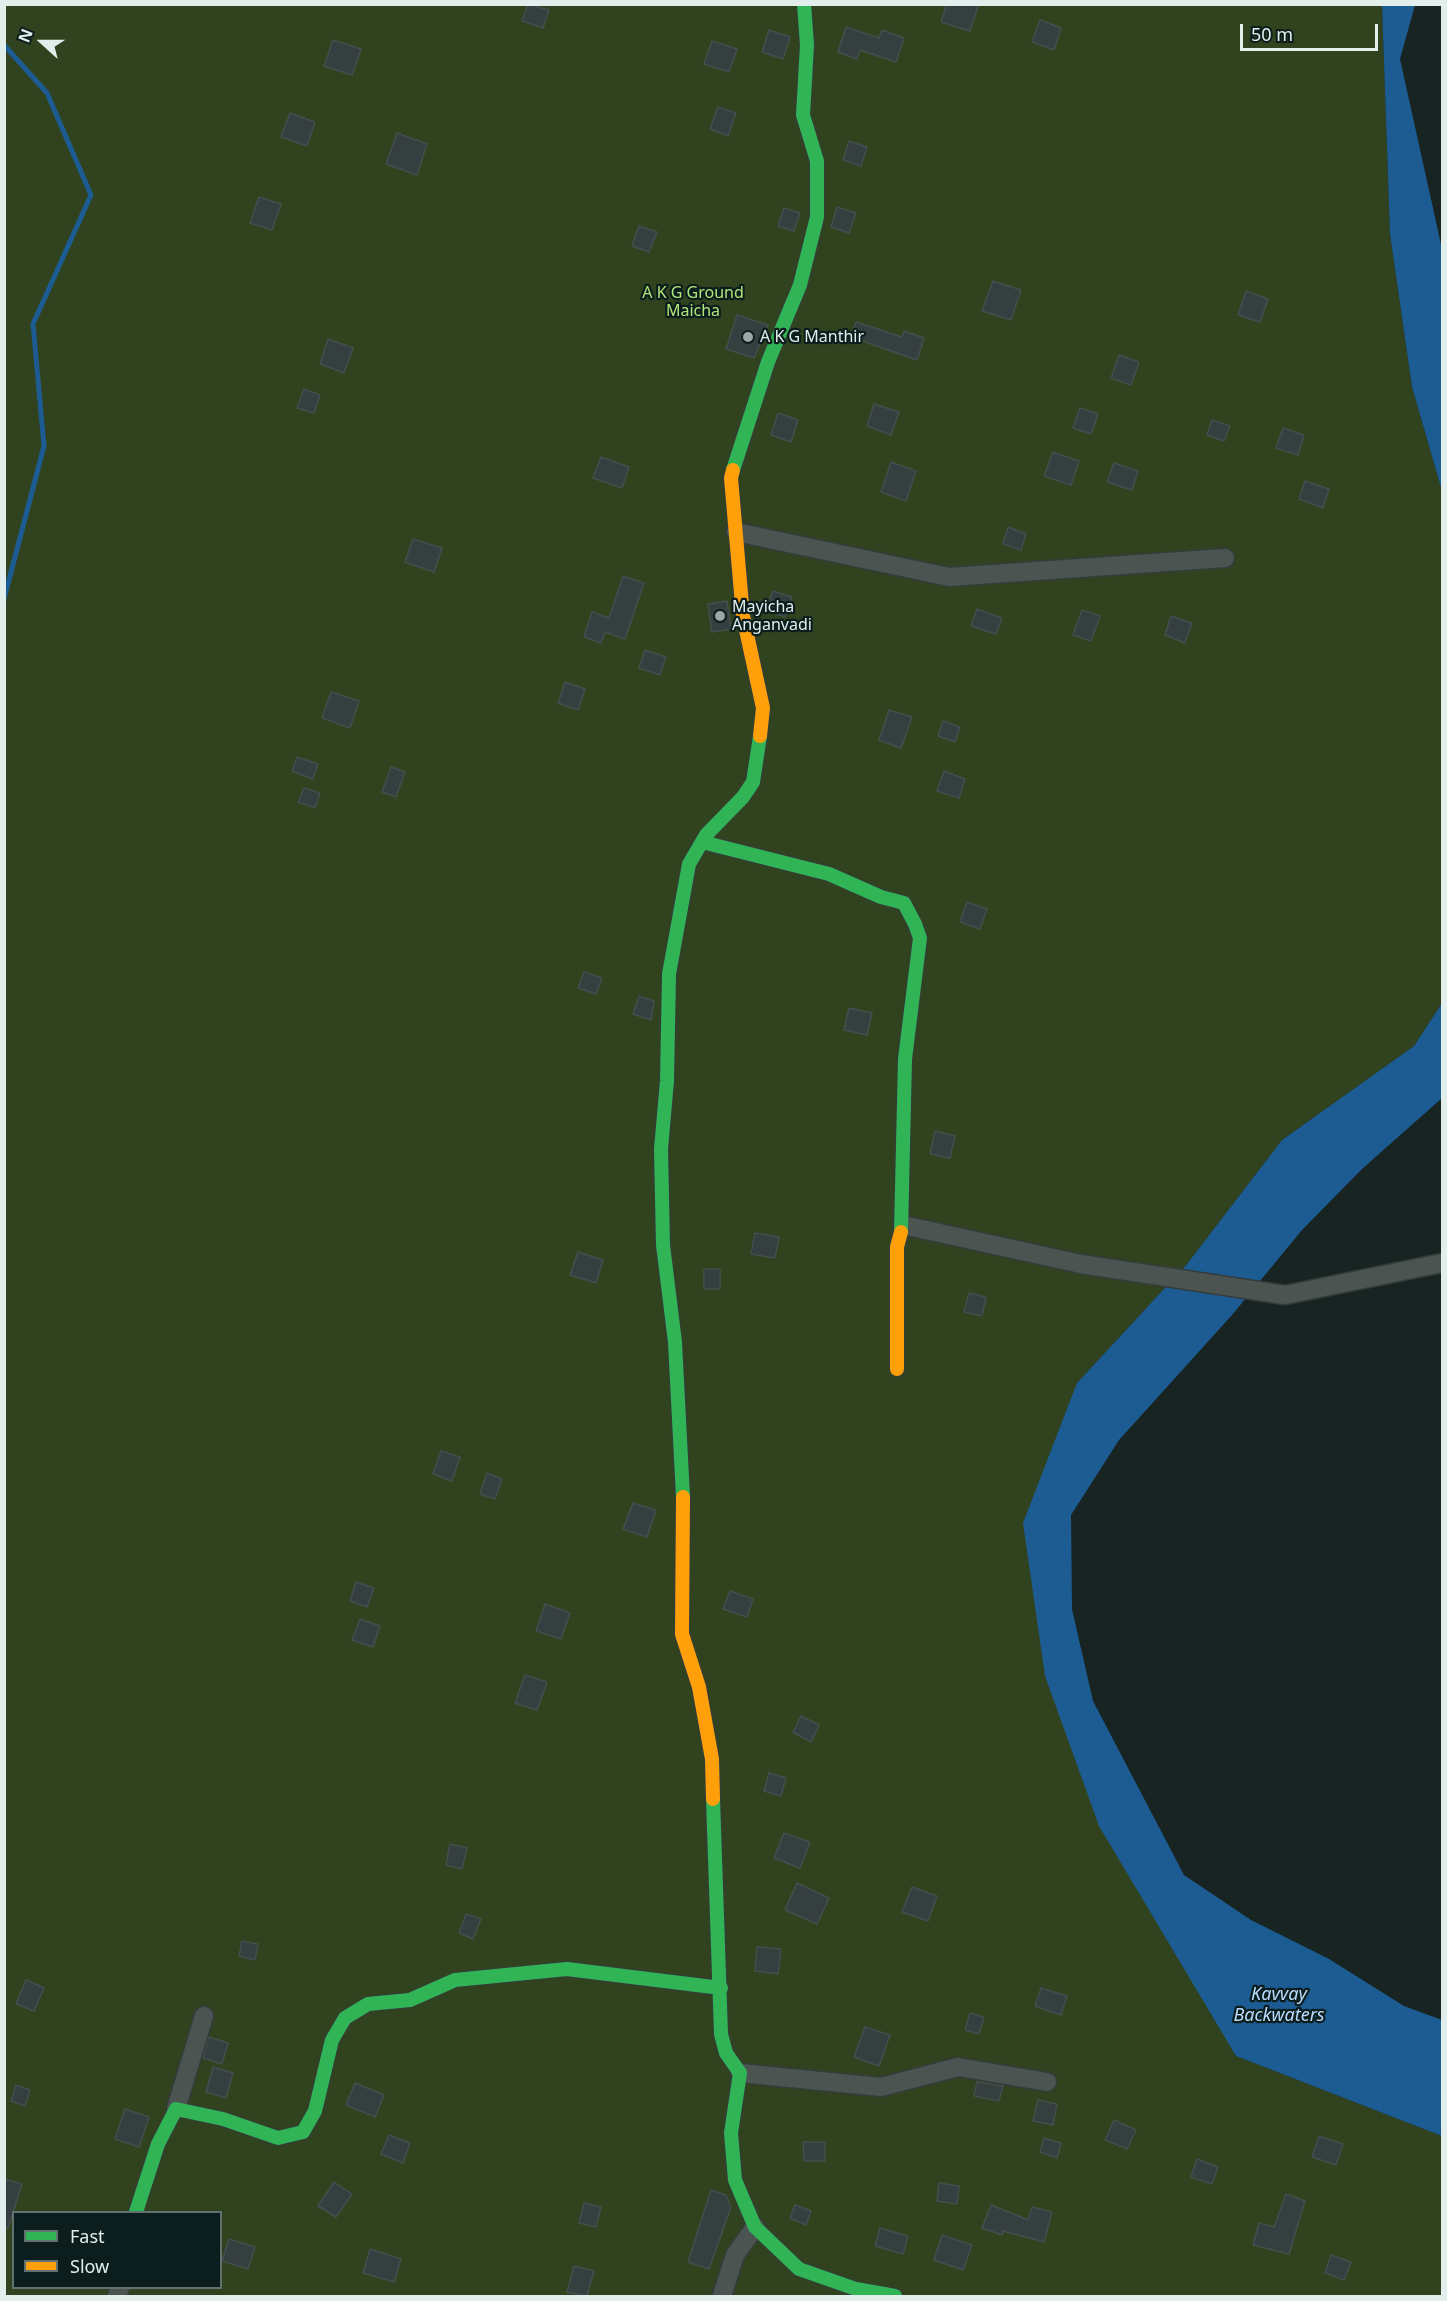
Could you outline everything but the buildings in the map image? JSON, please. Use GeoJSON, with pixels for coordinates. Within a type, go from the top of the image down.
{"type":"FeatureCollection","features":[{"type":"Feature","properties":{"kind":"street"},"geometry":{"type":"LineString","coordinates":[[804,4],[807,45],[803,115],[818,161],[817,217],[800,285],[768,362],[730,478],[743,616],[763,708],[756,770],[753,782],[743,797],[702,842],[689,864],[669,974],[667,1081],[661,1149],[663,1245],[675,1342],[677,1422],[683,1490],[682,1634],[699,1687],[712,1759],[723,2045],[741,2073],[731,2133],[735,2180],[755,2227],[805,2272],[856,2289],[895,2296]]}},
{"type":"Feature","properties":{"kind":"street"},"geometry":{"type":"LineString","coordinates":[[736,532],[949,577],[1225,558]]}},
{"type":"Feature","properties":{"kind":"street"},"geometry":{"type":"LineString","coordinates":[[702,842],[829,873],[881,897],[904,903],[915,924],[920,938],[905,1059],[903,1225],[897,1247],[897,1370]]}},
{"type":"Feature","properties":{"kind":"street"},"geometry":{"type":"LineString","coordinates":[[903,1225],[1081,1264],[1286,1295],[1443,1263]]}},
{"type":"Feature","properties":{"kind":"street"},"geometry":{"type":"LineString","coordinates":[[176,2109],[223,2119],[278,2138],[303,2132],[315,2111],[332,2040],[345,2018],[368,2004],[410,2000],[455,1980],[567,1969],[721,1988]]}},
{"type":"Feature","properties":{"kind":"street"},"geometry":{"type":"LineString","coordinates":[[136,2211],[158,2144],[176,2109],[204,2016]]}},
{"type":"Feature","properties":{"kind":"street"},"geometry":{"type":"LineString","coordinates":[[741,2073],[881,2086],[958,2067],[1047,2082]]}},
{"type":"Feature","properties":{"kind":"street"},"geometry":{"type":"LineString","coordinates":[[722,2296],[735,2255],[755,2227]]}},
{"type":"Feature","properties":{"kind":"green space","name":"A K G Ground Maicha"},"geometry":{"type":"Polygon","coordinates":[[[5,5],[1382,5],[1390,234],[1412,387],[1442,491],[1442,1003],[1414,1046],[1282,1140],[1187,1264],[1077,1383],[1045,1676],[1236,2056],[1442,2136],[1442,2296],[5,2296],[5,5]]]}},
{"type":"Feature","properties":{"kind":"water"},"geometry":{"type":"Polygon","coordinates":[[[1382,5],[1415,5],[1400,59],[1442,249],[1442,491],[1412,387],[1390,234],[1382,5]]]}},
{"type":"Feature","properties":{"kind":"water","name":"Kavvay Backwaters"},"geometry":{"type":"Polygon","coordinates":[[[1442,1003],[1442,1098],[1362,1169],[1302,1230],[1232,1315],[1119,1440],[1071,1515],[1072,1609],[1093,1701],[1184,1875],[1251,1920],[1329,1959],[1404,2006],[1442,2020],[1442,2136],[1236,2056],[1099,1826],[1045,1676],[1023,1523],[1077,1383],[1187,1264],[1282,1140],[1414,1046],[1442,1003]]]}},
{"type":"Feature","properties":{"kind":"waterway"},"geometry":{"type":"LineString","coordinates":[[4,45],[47,93],[91,195],[33,324],[44,446],[4,599]]}},
{"type":"Feature","properties":{"kind":"traffic: fast"},"geometry":{"type":"LineString","coordinates":[[733,470],[768,362],[800,285],[817,217],[817,161],[803,115],[807,45],[804,4]]}},
{"type":"Feature","properties":{"kind":"traffic: fast"},"geometry":{"type":"LineString","coordinates":[[683,1497],[675,1342],[663,1245],[661,1149],[667,1081],[669,974],[689,864],[706,835],[743,797],[753,782],[760,736]]}},
{"type":"Feature","properties":{"kind":"traffic: fast"},"geometry":{"type":"LineString","coordinates":[[702,842],[829,874],[881,897],[904,903],[915,924],[920,938],[905,1059],[901,1232]]}},
{"type":"Feature","properties":{"kind":"traffic: fast"},"geometry":{"type":"LineString","coordinates":[[713,1799],[721,2034],[726,2053],[740,2073],[731,2133],[735,2180],[755,2227],[799,2269],[856,2289],[895,2296]]}},
{"type":"Feature","properties":{"kind":"traffic: fast"},"geometry":{"type":"LineString","coordinates":[[136,2211],[158,2144],[176,2109],[223,2119],[278,2138],[303,2132],[315,2111],[332,2040],[345,2018],[368,2004],[410,2000],[455,1980],[567,1969],[721,1988]]}},
{"type":"Feature","properties":{"kind":"traffic: slow"},"geometry":{"type":"LineString","coordinates":[[733,470],[731,478],[743,616],[763,708],[760,736]]}},
{"type":"Feature","properties":{"kind":"traffic: slow"},"geometry":{"type":"LineString","coordinates":[[897,1369],[897,1247],[901,1232]]}},
{"type":"Feature","properties":{"kind":"traffic: slow"},"geometry":{"type":"LineString","coordinates":[[683,1497],[682,1634],[699,1687],[712,1759],[713,1799]]}},
{"type":"Feature","properties":{"kind":"place","name":"A K G Manthir"},"geometry":{"type":"Point","coordinates":[748,337]}},
{"type":"Feature","properties":{"kind":"place","name":"Mayicha Anganvadi"},"geometry":{"type":"Point","coordinates":[720,616]}}]}
